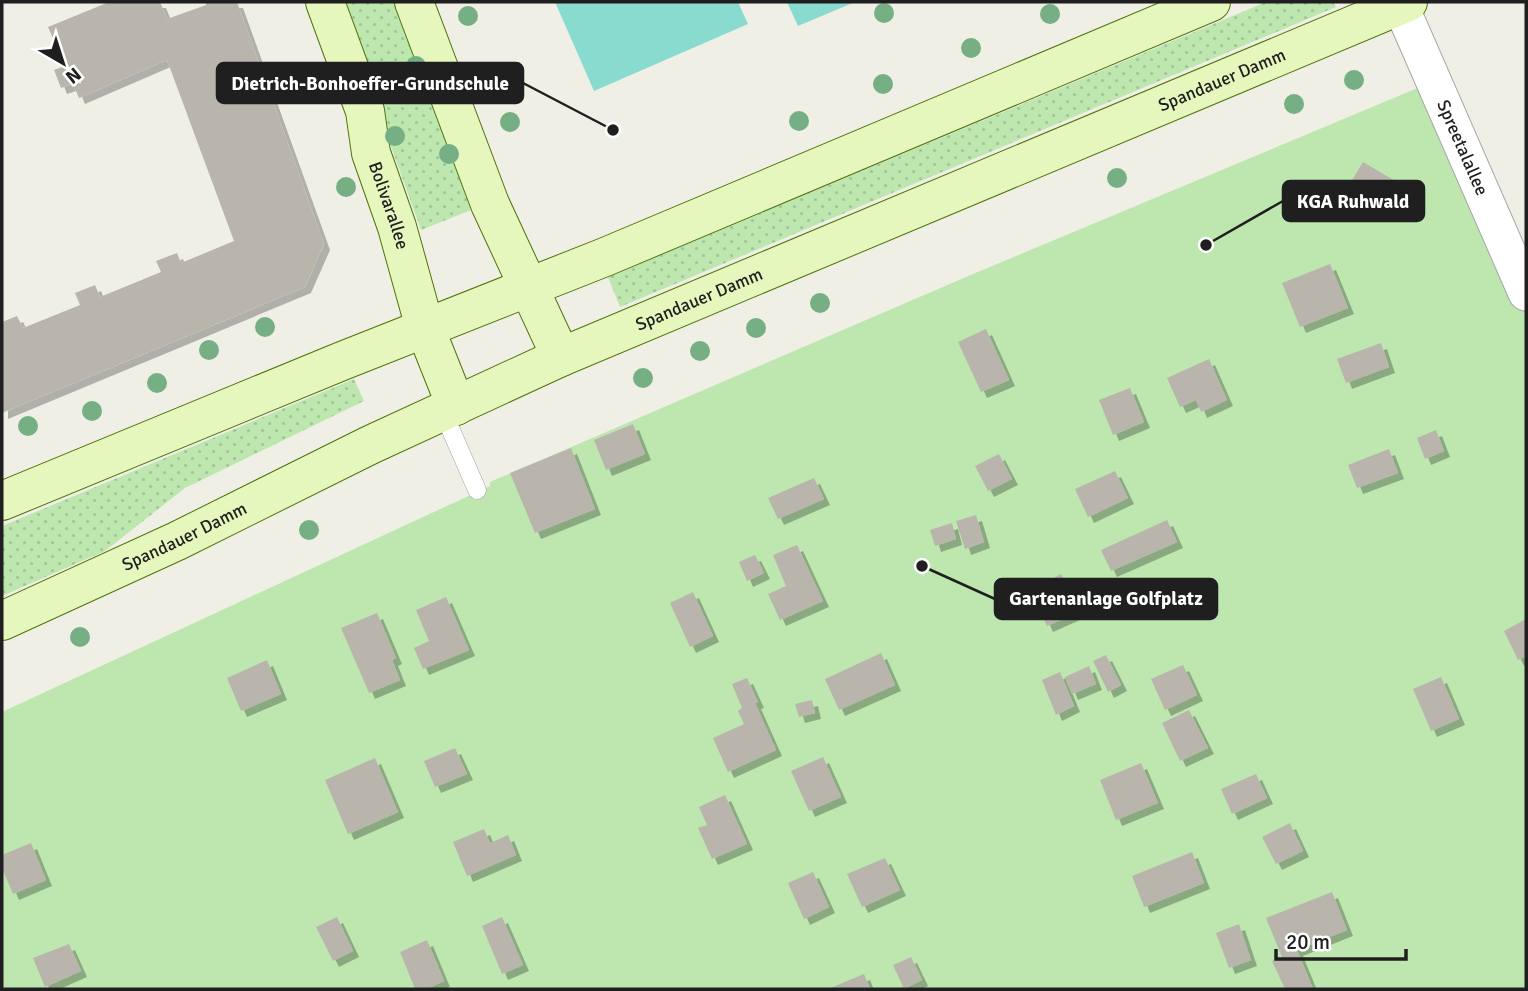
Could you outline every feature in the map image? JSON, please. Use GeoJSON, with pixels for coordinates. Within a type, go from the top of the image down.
{"type":"FeatureCollection","features":[{"type":"Feature","properties":{"kind":"main road","name":"Bolivarallee"},"geometry":{"type":"LineString","coordinates":[[325,2],[365,111],[371,153],[397,227],[450,409]]}},
{"type":"Feature","properties":{"kind":"main road"},"geometry":{"type":"LineString","coordinates":[[415,2],[489,201],[561,357]]}},
{"type":"Feature","properties":{"kind":"main road"},"geometry":{"type":"LineString","coordinates":[[2,501],[528,287],[1211,2]]}},
{"type":"Feature","properties":{"kind":"main road","name":"Spandauer Damm"},"geometry":{"type":"LineString","coordinates":[[2,621],[177,541],[370,445],[561,357],[1402,3]]}},
{"type":"Feature","properties":{"kind":"street","name":"Spreetalallee"},"geometry":{"type":"LineString","coordinates":[[1402,3],[1526,293]]}},
{"type":"Feature","properties":{"kind":"lane"},"geometry":{"type":"LineString","coordinates":[[450,409],[477,490]]}},
{"type":"Feature","properties":{"kind":"green space"},"geometry":{"type":"Polygon","coordinates":[[[339,2],[396,2],[471,210],[421,230],[339,2]]]}},
{"type":"Feature","properties":{"kind":"green space"},"geometry":{"type":"Polygon","coordinates":[[[1266,2],[1333,2],[1336,7],[620,307],[608,277],[1266,2]]]}},
{"type":"Feature","properties":{"kind":"green space"},"geometry":{"type":"Polygon","coordinates":[[[1432,82],[1526,293],[1526,989],[2,989],[2,712],[490,486],[490,482],[973,274],[1432,82]]]}},
{"type":"Feature","properties":{"kind":"green space"},"geometry":{"type":"Polygon","coordinates":[[[354,379],[364,401],[185,488],[105,551],[2,596],[2,526],[354,379]]]}},
{"type":"Feature","properties":{"kind":"shaded area"},"geometry":{"type":"Polygon","coordinates":[[[555,2],[738,2],[748,24],[594,91],[555,2]]]}},
{"type":"Feature","properties":{"kind":"shaded area"},"geometry":{"type":"Polygon","coordinates":[[[787,2],[855,2],[798,26],[787,2]]]}},
{"type":"Feature","properties":{"kind":"building"},"geometry":{"type":"Polygon","coordinates":[[[109,2],[160,2],[167,19],[206,5],[206,2],[237,2],[324,244],[305,287],[2,413],[2,322],[17,316],[23,328],[80,305],[75,293],[95,285],[100,297],[161,272],[156,261],[177,253],[181,263],[234,241],[167,60],[79,98],[73,84],[61,88],[54,70],[65,66],[48,27],[109,2]]]}},
{"type":"Feature","properties":{"kind":"building"},"geometry":{"type":"Polygon","coordinates":[[[1363,162],[1409,189],[1400,203],[1384,193],[1371,214],[1342,197],[1363,162]]]}},
{"type":"Feature","properties":{"kind":"building"},"geometry":{"type":"Polygon","coordinates":[[[1330,264],[1348,308],[1300,327],[1282,283],[1330,264]]]}},
{"type":"Feature","properties":{"kind":"building"},"geometry":{"type":"Polygon","coordinates":[[[986,329],[1009,380],[981,392],[958,342],[986,329]]]}},
{"type":"Feature","properties":{"kind":"building"},"geometry":{"type":"Polygon","coordinates":[[[1381,343],[1389,367],[1346,383],[1337,359],[1381,343]]]}},
{"type":"Feature","properties":{"kind":"building"},"geometry":{"type":"Polygon","coordinates":[[[1209,359],[1227,400],[1201,412],[1196,400],[1180,407],[1167,378],[1209,359]]]}},
{"type":"Feature","properties":{"kind":"building"},"geometry":{"type":"Polygon","coordinates":[[[1130,388],[1144,422],[1113,435],[1099,400],[1130,388]]]}},
{"type":"Feature","properties":{"kind":"building"},"geometry":{"type":"Polygon","coordinates":[[[633,424],[645,454],[606,470],[594,440],[633,424]]]}},
{"type":"Feature","properties":{"kind":"building"},"geometry":{"type":"Polygon","coordinates":[[[1436,430],[1444,451],[1425,459],[1417,438],[1436,430]]]}},
{"type":"Feature","properties":{"kind":"building"},"geometry":{"type":"Polygon","coordinates":[[[571,448],[595,509],[535,533],[510,473],[571,448]]]}},
{"type":"Feature","properties":{"kind":"building"},"geometry":{"type":"Polygon","coordinates":[[[1389,449],[1398,473],[1357,488],[1348,465],[1389,449]]]}},
{"type":"Feature","properties":{"kind":"building"},"geometry":{"type":"Polygon","coordinates":[[[999,454],[1012,479],[988,491],[975,466],[999,454]]]}},
{"type":"Feature","properties":{"kind":"building"},"geometry":{"type":"Polygon","coordinates":[[[1115,471],[1128,498],[1088,517],[1075,489],[1115,471]]]}},
{"type":"Feature","properties":{"kind":"building"},"geometry":{"type":"Polygon","coordinates":[[[814,478],[824,499],[778,519],[768,498],[814,478]]]}},
{"type":"Feature","properties":{"kind":"building"},"geometry":{"type":"Polygon","coordinates":[[[976,515],[984,542],[965,549],[956,521],[976,515]]]}},
{"type":"Feature","properties":{"kind":"building"},"geometry":{"type":"Polygon","coordinates":[[[1167,520],[1177,542],[1111,571],[1101,550],[1167,520]]]}},
{"type":"Feature","properties":{"kind":"building"},"geometry":{"type":"Polygon","coordinates":[[[952,523],[956,539],[935,546],[930,530],[952,523]]]}},
{"type":"Feature","properties":{"kind":"building"},"geometry":{"type":"Polygon","coordinates":[[[797,545],[823,601],[780,620],[768,594],[786,586],[773,555],[797,545]]]}},
{"type":"Feature","properties":{"kind":"building"},"geometry":{"type":"Polygon","coordinates":[[[755,555],[764,573],[747,581],[739,562],[755,555]]]}},
{"type":"Feature","properties":{"kind":"building"},"geometry":{"type":"Polygon","coordinates":[[[1061,574],[1073,597],[1042,613],[1031,590],[1061,574]]]}},
{"type":"Feature","properties":{"kind":"building"},"geometry":{"type":"Polygon","coordinates":[[[693,592],[713,636],[690,647],[670,603],[693,592]]]}},
{"type":"Feature","properties":{"kind":"building"},"geometry":{"type":"Polygon","coordinates":[[[446,597],[469,650],[423,669],[414,648],[429,641],[416,610],[446,597]]]}},
{"type":"Feature","properties":{"kind":"building"},"geometry":{"type":"Polygon","coordinates":[[[1078,600],[1083,610],[1047,626],[1042,615],[1078,600]]]}},
{"type":"Feature","properties":{"kind":"building"},"geometry":{"type":"Polygon","coordinates":[[[377,613],[396,658],[392,660],[400,680],[369,693],[341,628],[377,613]]]}},
{"type":"Feature","properties":{"kind":"building"},"geometry":{"type":"Polygon","coordinates":[[[1526,619],[1526,656],[1518,660],[1504,631],[1526,619]]]}},
{"type":"Feature","properties":{"kind":"building"},"geometry":{"type":"Polygon","coordinates":[[[881,653],[895,685],[839,710],[825,679],[881,653]]]}},
{"type":"Feature","properties":{"kind":"building"},"geometry":{"type":"Polygon","coordinates":[[[1106,655],[1121,685],[1108,692],[1093,661],[1106,655]]]}},
{"type":"Feature","properties":{"kind":"building"},"geometry":{"type":"Polygon","coordinates":[[[267,660],[281,694],[241,711],[227,678],[267,660]]]}},
{"type":"Feature","properties":{"kind":"building"},"geometry":{"type":"Polygon","coordinates":[[[1183,665],[1197,695],[1165,710],[1151,679],[1183,665]]]}},
{"type":"Feature","properties":{"kind":"building"},"geometry":{"type":"Polygon","coordinates":[[[1089,666],[1096,684],[1072,694],[1065,677],[1089,666]]]}},
{"type":"Feature","properties":{"kind":"building"},"geometry":{"type":"Polygon","coordinates":[[[1060,672],[1074,706],[1056,715],[1042,680],[1060,672]]]}},
{"type":"Feature","properties":{"kind":"building"},"geometry":{"type":"Polygon","coordinates":[[[1441,677],[1459,719],[1431,731],[1413,689],[1441,677]]]}},
{"type":"Feature","properties":{"kind":"building"},"geometry":{"type":"Polygon","coordinates":[[[747,678],[776,750],[728,772],[713,738],[744,724],[738,711],[742,708],[732,684],[747,678]]]}},
{"type":"Feature","properties":{"kind":"building"},"geometry":{"type":"Polygon","coordinates":[[[812,700],[815,713],[799,717],[795,704],[812,700]]]}},
{"type":"Feature","properties":{"kind":"building"},"geometry":{"type":"Polygon","coordinates":[[[1189,710],[1208,748],[1180,761],[1162,723],[1189,710]]]}},
{"type":"Feature","properties":{"kind":"building"},"geometry":{"type":"Polygon","coordinates":[[[455,748],[467,774],[435,787],[424,761],[455,748]]]}},
{"type":"Feature","properties":{"kind":"building"},"geometry":{"type":"Polygon","coordinates":[[[823,757],[841,797],[809,811],[791,771],[823,757]]]}},
{"type":"Feature","properties":{"kind":"building"},"geometry":{"type":"Polygon","coordinates":[[[375,758],[398,812],[348,834],[325,780],[375,758]]]}},
{"type":"Feature","properties":{"kind":"building"},"geometry":{"type":"Polygon","coordinates":[[[1141,763],[1158,803],[1116,820],[1100,780],[1141,763]]]}},
{"type":"Feature","properties":{"kind":"building"},"geometry":{"type":"Polygon","coordinates":[[[1256,774],[1267,798],[1232,814],[1221,789],[1256,774]]]}},
{"type":"Feature","properties":{"kind":"building"},"geometry":{"type":"Polygon","coordinates":[[[725,795],[747,844],[712,859],[698,828],[707,825],[699,807],[725,795]]]}},
{"type":"Feature","properties":{"kind":"building"},"geometry":{"type":"Polygon","coordinates":[[[1290,823],[1303,851],[1276,864],[1262,837],[1290,823]]]}},
{"type":"Feature","properties":{"kind":"building"},"geometry":{"type":"Polygon","coordinates":[[[484,829],[490,843],[508,835],[516,855],[467,876],[453,842],[484,829]]]}},
{"type":"Feature","properties":{"kind":"building"},"geometry":{"type":"Polygon","coordinates":[[[31,843],[46,880],[13,894],[2,868],[2,855],[31,843]]]}},
{"type":"Feature","properties":{"kind":"building"},"geometry":{"type":"Polygon","coordinates":[[[1192,852],[1204,883],[1144,907],[1132,876],[1192,852]]]}},
{"type":"Feature","properties":{"kind":"building"},"geometry":{"type":"Polygon","coordinates":[[[885,858],[900,890],[862,907],[847,874],[885,858]]]}},
{"type":"Feature","properties":{"kind":"building"},"geometry":{"type":"Polygon","coordinates":[[[813,872],[829,907],[804,919],[788,883],[813,872]]]}},
{"type":"Feature","properties":{"kind":"building"},"geometry":{"type":"Polygon","coordinates":[[[1332,892],[1347,930],[1297,950],[1313,989],[1285,989],[1272,961],[1282,957],[1266,918],[1332,892]]]}},
{"type":"Feature","properties":{"kind":"building"},"geometry":{"type":"Polygon","coordinates":[[[337,917],[353,951],[333,961],[316,927],[337,917]]]}},
{"type":"Feature","properties":{"kind":"building"},"geometry":{"type":"Polygon","coordinates":[[[502,917],[523,965],[502,974],[482,926],[502,917]]]}},
{"type":"Feature","properties":{"kind":"building"},"geometry":{"type":"Polygon","coordinates":[[[1239,924],[1251,960],[1229,968],[1216,933],[1239,924]]]}},
{"type":"Feature","properties":{"kind":"building"},"geometry":{"type":"Polygon","coordinates":[[[427,940],[444,981],[426,989],[415,989],[400,952],[427,940]]]}},
{"type":"Feature","properties":{"kind":"building"},"geometry":{"type":"Polygon","coordinates":[[[69,944],[81,971],[45,987],[33,958],[69,944]]]}},
{"type":"Feature","properties":{"kind":"building"},"geometry":{"type":"Polygon","coordinates":[[[911,957],[922,980],[904,989],[893,965],[911,957]]]}},
{"type":"Feature","properties":{"kind":"building"},"geometry":{"type":"Polygon","coordinates":[[[864,974],[870,989],[828,989],[864,974]]]}},
{"type":"Feature","properties":{"kind":"place","name":"Dietrich-Bonhoeffer-Grundschule"},"geometry":{"type":"Point","coordinates":[613,130]}},
{"type":"Feature","properties":{"kind":"place","name":"KGA Ruhwald"},"geometry":{"type":"Point","coordinates":[1206,245]}},
{"type":"Feature","properties":{"kind":"place","name":"Gartenanlage Golfplatz"},"geometry":{"type":"Point","coordinates":[922,566]}}]}
